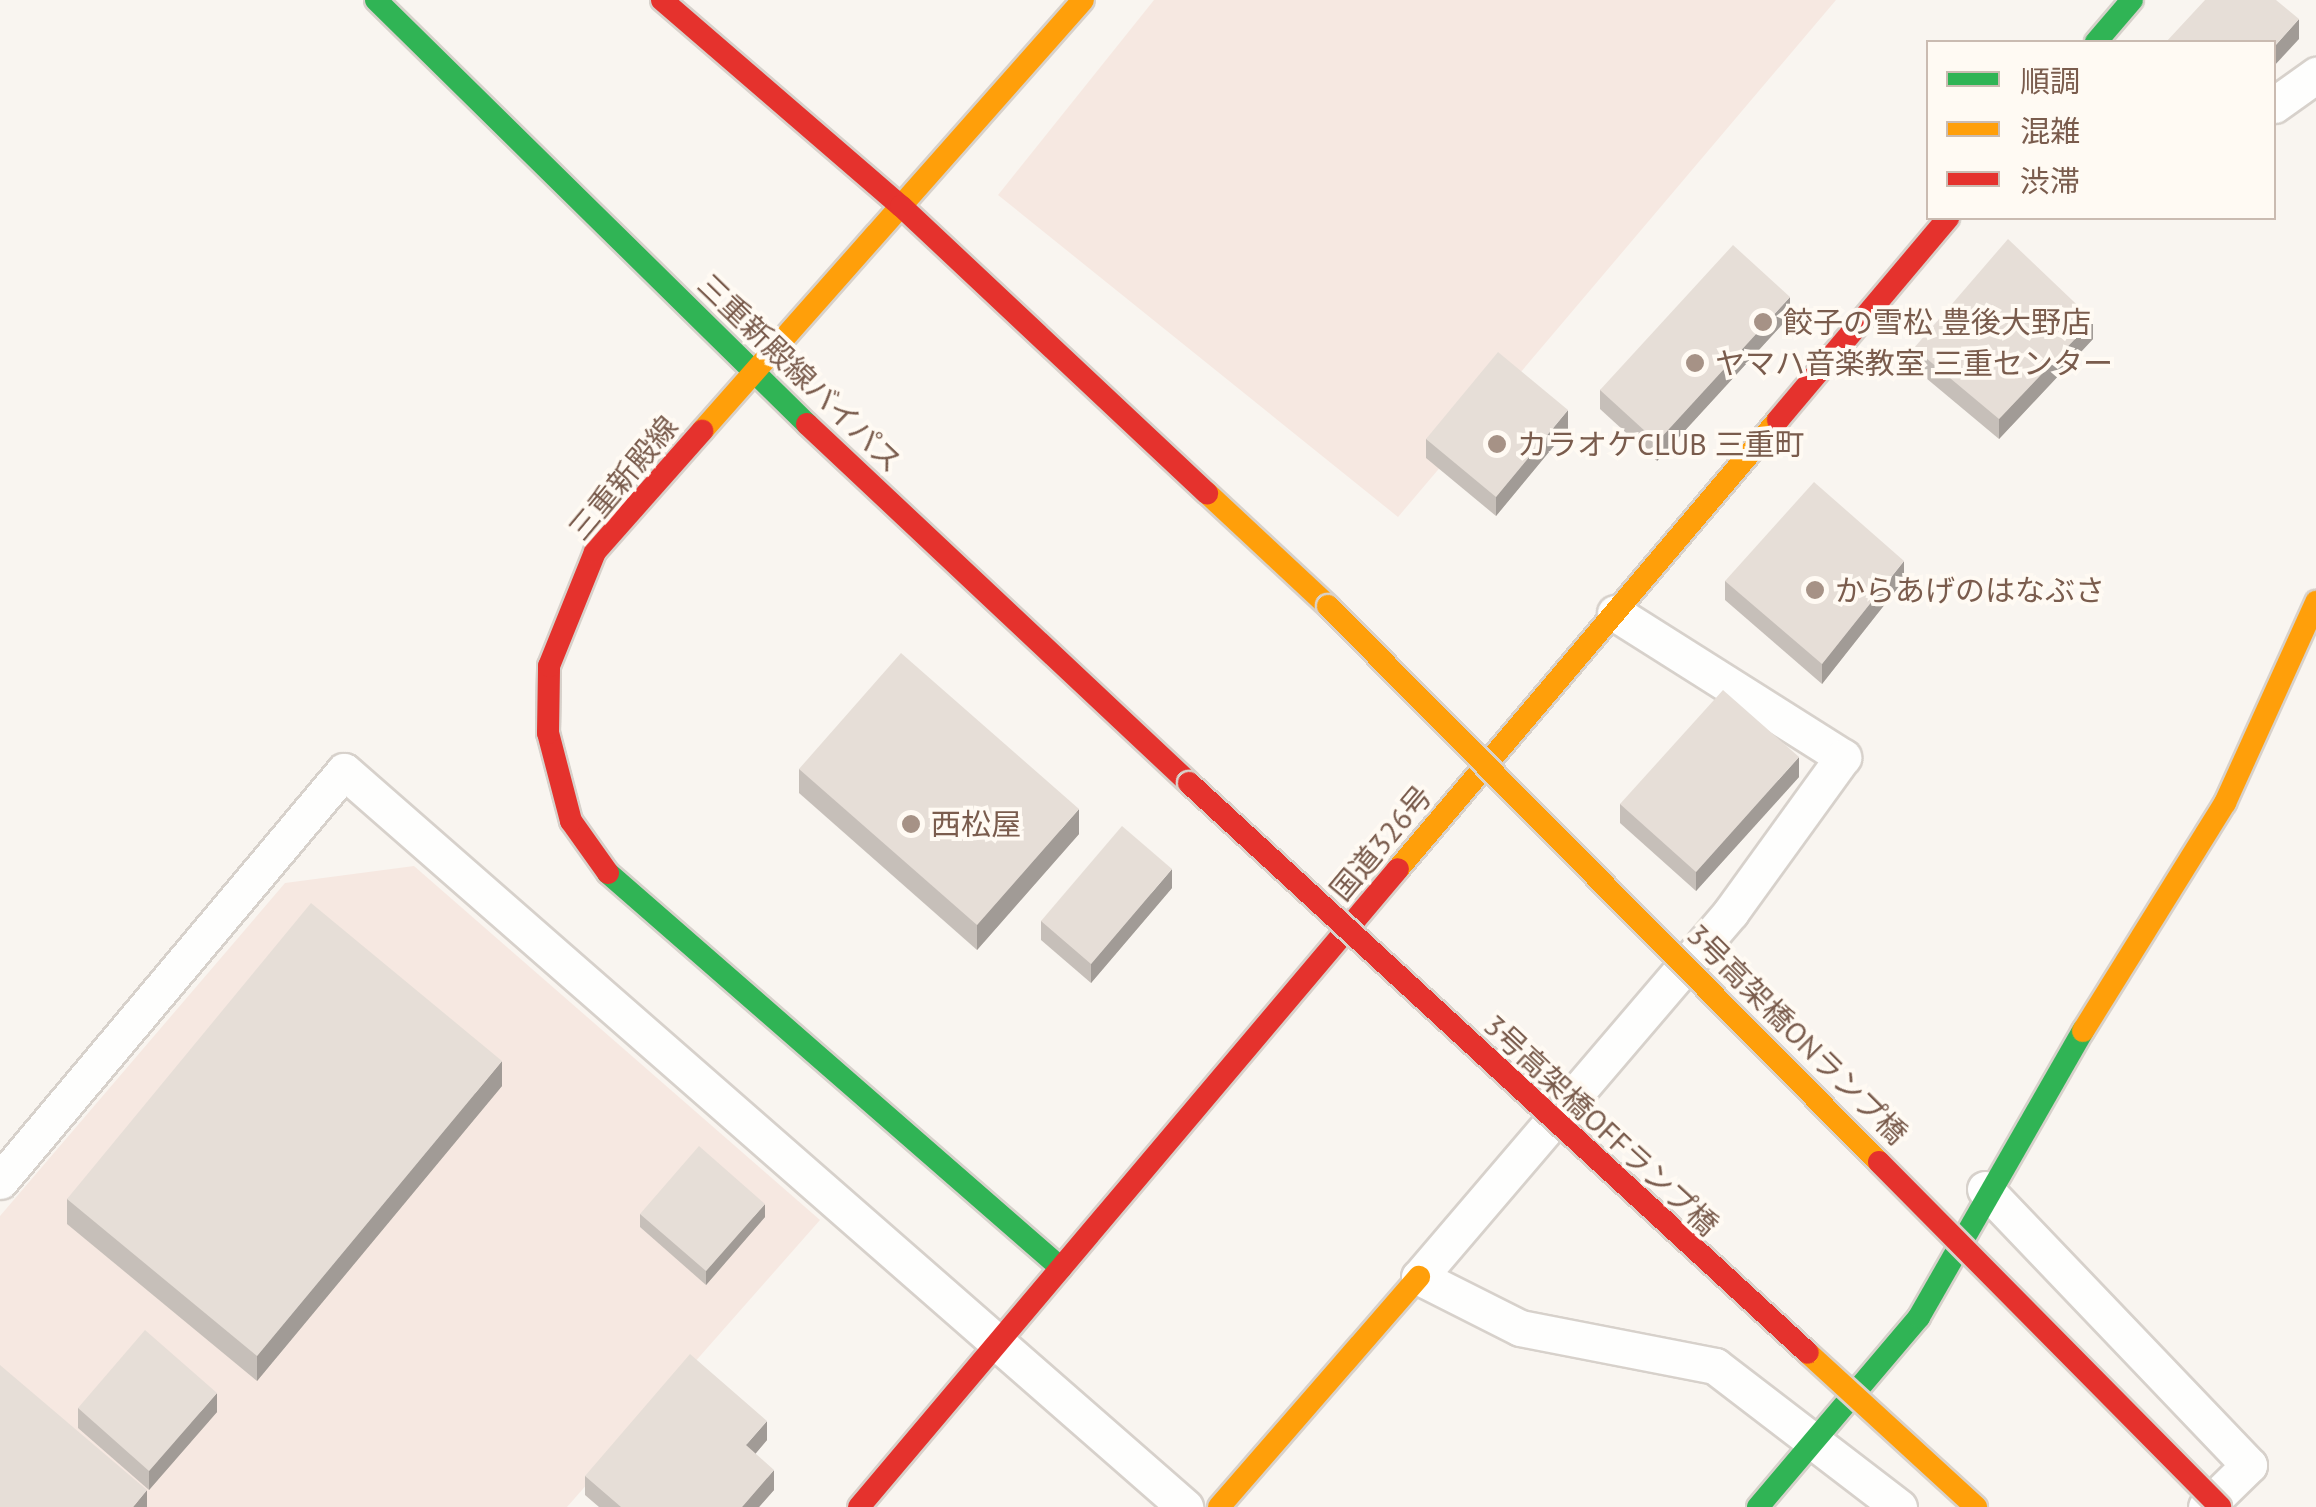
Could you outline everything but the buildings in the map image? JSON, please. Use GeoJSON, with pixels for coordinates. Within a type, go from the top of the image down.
{"type":"FeatureCollection","features":[{"type":"Feature","properties":{"kind":"main road","name":"三重新殿線バイパス"},"geometry":{"type":"LineString","coordinates":[[376,0],[754,373],[1189,783]]}},
{"type":"Feature","properties":{"kind":"main road"},"geometry":{"type":"LineString","coordinates":[[662,0],[901,206]]}},
{"type":"Feature","properties":{"kind":"main road","name":"三重新殿線"},"geometry":{"type":"LineString","coordinates":[[1061,1268],[617,886],[589,854],[554,780],[550,666],[570,596],[595,552],[1083,0]]}},
{"type":"Feature","properties":{"kind":"main road"},"geometry":{"type":"LineString","coordinates":[[2098,40],[2132,0]]}},
{"type":"Feature","properties":{"kind":"main road","name":"3号高架橋ONランプ橋"},"geometry":{"type":"LineString","coordinates":[[901,206],[1328,606],[2220,1507]]}},
{"type":"Feature","properties":{"kind":"main road","name":"国道326号"},"geometry":{"type":"LineString","coordinates":[[860,1507],[1946,220]]}},
{"type":"Feature","properties":{"kind":"main road"},"geometry":{"type":"LineString","coordinates":[[1758,1507],[1918,1317],[1985,1188],[2225,804],[2316,602]]}},
{"type":"Feature","properties":{"kind":"main road","name":"3号高架橋OFFランプ橋"},"geometry":{"type":"LineString","coordinates":[[1189,783],[1976,1507]]}},
{"type":"Feature","properties":{"kind":"main road"},"geometry":{"type":"LineString","coordinates":[[1219,1507],[1419,1277]]}},
{"type":"Feature","properties":{"kind":"street"},"geometry":{"type":"LineString","coordinates":[[2276,104],[2316,75]]}},
{"type":"Feature","properties":{"kind":"street"},"geometry":{"type":"LineString","coordinates":[[1615,613],[1843,757],[1731,912],[1419,1277],[1520,1328],[1715,1366],[1816,1437],[1899,1507]]}},
{"type":"Feature","properties":{"kind":"street"},"geometry":{"type":"LineString","coordinates":[[0,1182],[344,772],[1185,1507]]}},
{"type":"Feature","properties":{"kind":"street"},"geometry":{"type":"LineString","coordinates":[[1985,1188],[2249,1466],[2206,1507]]}},
{"type":"Feature","properties":{"kind":"shaded area"},"geometry":{"type":"Polygon","coordinates":[[[1154,0],[1836,0],[1398,517],[998,195],[1154,0]]]}},
{"type":"Feature","properties":{"kind":"shaded area"},"geometry":{"type":"Polygon","coordinates":[[[414,866],[820,1220],[567,1507],[0,1507],[0,1216],[285,883],[414,866]]]}},
{"type":"Feature","properties":{"kind":"traffic: fast"},"geometry":{"type":"LineString","coordinates":[[376,0],[807,424]]}},
{"type":"Feature","properties":{"kind":"traffic: fast"},"geometry":{"type":"LineString","coordinates":[[2098,40],[2132,0]]}},
{"type":"Feature","properties":{"kind":"traffic: fast"},"geometry":{"type":"LineString","coordinates":[[608,873],[1061,1268]]}},
{"type":"Feature","properties":{"kind":"traffic: fast"},"geometry":{"type":"LineString","coordinates":[[1758,1507],[1919,1317],[2083,1031]]}},
{"type":"Feature","properties":{"kind":"traffic: slow"},"geometry":{"type":"LineString","coordinates":[[702,431],[1083,0]]}},
{"type":"Feature","properties":{"kind":"traffic: slow"},"geometry":{"type":"LineString","coordinates":[[1398,869],[1778,420]]}},
{"type":"Feature","properties":{"kind":"traffic: slow"},"geometry":{"type":"LineString","coordinates":[[1207,493],[1328,606]]}},
{"type":"Feature","properties":{"kind":"traffic: slow"},"geometry":{"type":"LineString","coordinates":[[2083,1031],[2225,803],[2316,602]]}},
{"type":"Feature","properties":{"kind":"traffic: slow"},"geometry":{"type":"LineString","coordinates":[[1328,606],[1879,1162]]}},
{"type":"Feature","properties":{"kind":"traffic: slow"},"geometry":{"type":"LineString","coordinates":[[1219,1507],[1419,1277]]}},
{"type":"Feature","properties":{"kind":"traffic: slow"},"geometry":{"type":"LineString","coordinates":[[1808,1353],[1976,1507]]}},
{"type":"Feature","properties":{"kind":"traffic: jam"},"geometry":{"type":"LineString","coordinates":[[662,0],[901,206],[1207,493]]}},
{"type":"Feature","properties":{"kind":"traffic: jam"},"geometry":{"type":"LineString","coordinates":[[1778,420],[1946,220]]}},
{"type":"Feature","properties":{"kind":"traffic: jam"},"geometry":{"type":"LineString","coordinates":[[807,424],[1189,783]]}},
{"type":"Feature","properties":{"kind":"traffic: jam"},"geometry":{"type":"LineString","coordinates":[[608,873],[571,821],[548,733],[549,666],[595,552],[702,431]]}},
{"type":"Feature","properties":{"kind":"traffic: jam"},"geometry":{"type":"LineString","coordinates":[[1189,783],[1808,1353]]}},
{"type":"Feature","properties":{"kind":"traffic: jam"},"geometry":{"type":"LineString","coordinates":[[859,1507],[1398,869]]}},
{"type":"Feature","properties":{"kind":"traffic: jam"},"geometry":{"type":"LineString","coordinates":[[1879,1162],[2220,1507]]}},
{"type":"Feature","properties":{"kind":"place","name":"餃子の雪松 豊後大野店"},"geometry":{"type":"Point","coordinates":[1763,322]}},
{"type":"Feature","properties":{"kind":"place","name":"ヤマハ音楽教室 三重センター"},"geometry":{"type":"Point","coordinates":[1695,363]}},
{"type":"Feature","properties":{"kind":"place","name":"カラオケCLUB 三重町"},"geometry":{"type":"Point","coordinates":[1497,444]}},
{"type":"Feature","properties":{"kind":"place","name":"からあげのはなぶさ"},"geometry":{"type":"Point","coordinates":[1815,590]}},
{"type":"Feature","properties":{"kind":"place","name":"西松屋"},"geometry":{"type":"Point","coordinates":[911,824]}}]}
